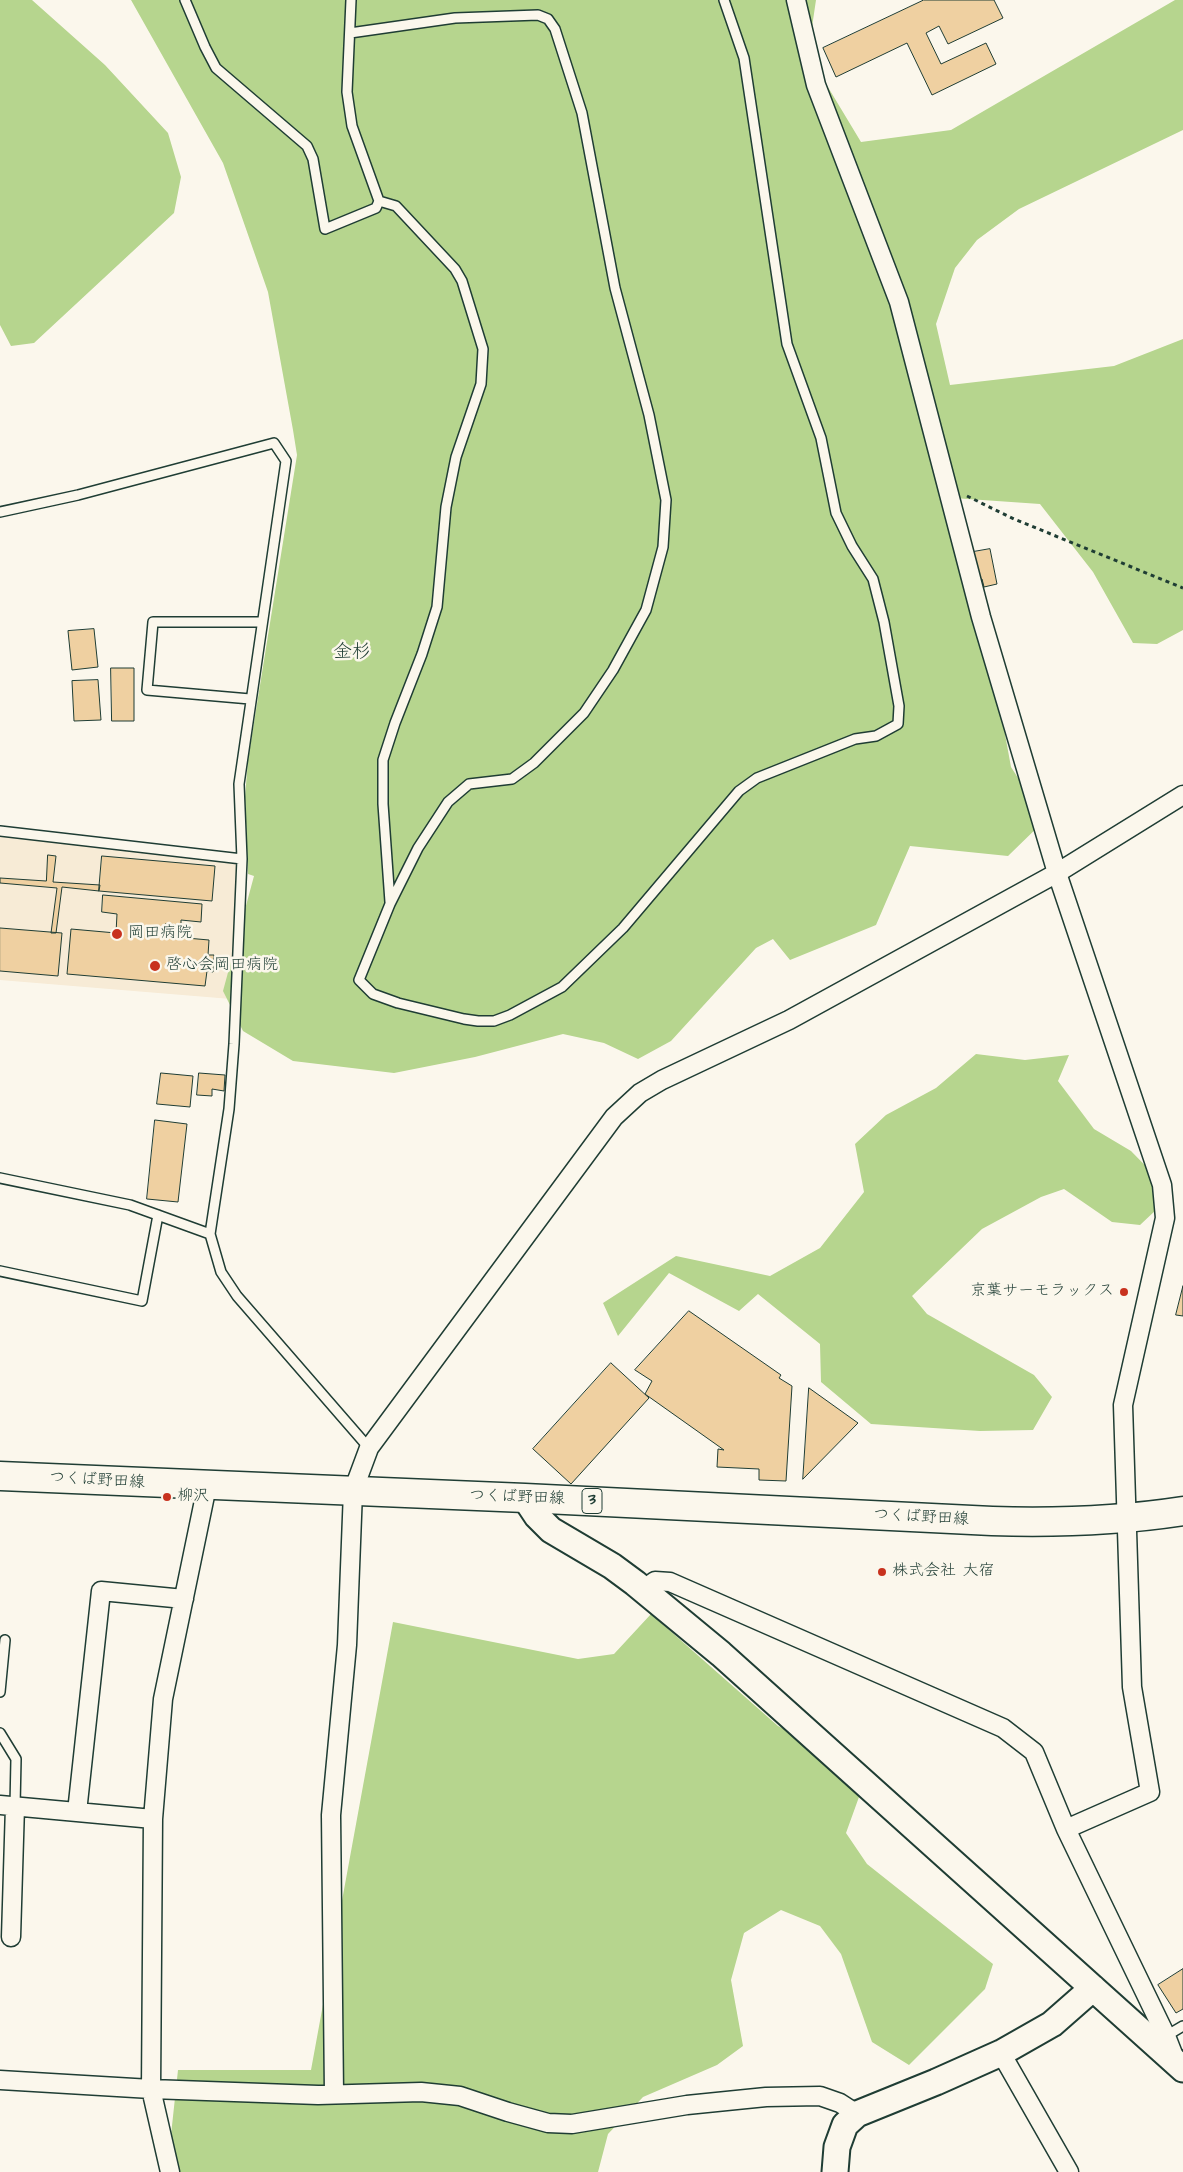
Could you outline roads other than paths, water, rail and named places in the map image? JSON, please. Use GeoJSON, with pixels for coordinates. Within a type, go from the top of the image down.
{"type":"FeatureCollection","features":[{"type":"Feature","properties":{"kind":"main road","name":"つくば野田線"},"geometry":{"type":"LineString","coordinates":[[0,1476],[525,1498],[992,1521],[1068,1523],[1128,1519],[1183,1511]]}},
{"type":"Feature","properties":{"kind":"street"},"geometry":{"type":"LineString","coordinates":[[796,0],[816,85],[899,302],[981,618],[1057,873],[1162,1185],[1165,1218],[1122,1405],[1128,1519],[1132,1688],[1150,1792],[1066,1829]]}},
{"type":"Feature","properties":{"kind":"street"},"geometry":{"type":"LineString","coordinates":[[334,2094],[332,1814],[347,1645],[353,1491],[368,1448],[614,1117],[640,1093],[669,1076],[789,1020],[1057,873],[1183,795]]}},
{"type":"Feature","properties":{"kind":"street"},"geometry":{"type":"LineString","coordinates":[[170,2172],[151,2089],[152,1819],[163,1699],[207,1486]]}},
{"type":"Feature","properties":{"kind":"street"},"geometry":{"type":"LineString","coordinates":[[525,1498],[537,1516],[550,1530],[612,1566],[644,1589],[795,1719],[1180,2066]]}},
{"type":"Feature","properties":{"kind":"street"},"geometry":{"type":"LineString","coordinates":[[644,1589],[655,1581],[670,1582],[1003,1728],[1034,1752],[1066,1829],[1180,2066]]}},
{"type":"Feature","properties":{"kind":"street"},"geometry":{"type":"LineString","coordinates":[[77,1812],[101,1591],[184,1599]]}},
{"type":"Feature","properties":{"kind":"street"},"geometry":{"type":"LineString","coordinates":[[11,1937],[8,1806],[152,1819]]}},
{"type":"Feature","properties":{"kind":"street"},"geometry":{"type":"LineString","coordinates":[[836,2172],[837,2147],[845,2125],[857,2114],[1001,2053],[1052,2024],[1093,1988]]}},
{"type":"Feature","properties":{"kind":"street"},"geometry":{"type":"LineString","coordinates":[[1001,2053],[1069,2172]]}},
{"type":"Feature","properties":{"kind":"street"},"geometry":{"type":"LineString","coordinates":[[0,2080],[151,2089],[334,2094],[412,2092],[460,2096],[548,2123],[564,2124],[687,2105],[766,2097],[820,2096],[840,2103],[857,2114]]}},
{"type":"Feature","properties":{"kind":"lane"},"geometry":{"type":"LineString","coordinates":[[186,0],[204,47],[216,68],[306,146],[313,159],[325,230],[376,208],[379,201],[352,126],[347,92],[351,0]]}},
{"type":"Feature","properties":{"kind":"lane"},"geometry":{"type":"LineString","coordinates":[[350,33],[455,18],[538,15],[548,19],[555,29],[582,113],[615,288],[648,415],[666,500],[663,547],[646,610],[614,670],[584,713],[534,763],[512,779],[469,784],[448,802],[418,848],[390,904],[359,980],[372,994],[398,1003],[478,1021],[494,1020],[510,1015],[562,987],[575,975],[623,928],[739,791],[757,778],[855,739],[876,736],[898,724],[899,706],[884,622],[873,579],[852,546],[836,513],[820,438],[787,344],[744,58],[724,0]]}},
{"type":"Feature","properties":{"kind":"lane"},"geometry":{"type":"LineString","coordinates":[[379,201],[396,206],[455,269],[462,281],[483,349],[481,384],[456,457],[446,507],[437,607],[422,654],[394,723],[383,760],[383,804],[390,904]]}},
{"type":"Feature","properties":{"kind":"lane"},"geometry":{"type":"LineString","coordinates":[[0,512],[78,495],[274,443],[286,461],[239,784],[242,859],[229,1109],[210,1234],[221,1272],[237,1296],[368,1448]]}},
{"type":"Feature","properties":{"kind":"lane"},"geometry":{"type":"LineString","coordinates":[[250,699],[147,690],[153,622],[262,622]]}},
{"type":"Feature","properties":{"kind":"lane"},"geometry":{"type":"LineString","coordinates":[[0,831],[242,859]]}},
{"type":"Feature","properties":{"kind":"lane"},"geometry":{"type":"LineString","coordinates":[[0,1178],[130,1205],[210,1234]]}},
{"type":"Feature","properties":{"kind":"lane"},"geometry":{"type":"LineString","coordinates":[[0,1271],[142,1301],[158,1215]]}},
{"type":"Feature","properties":{"kind":"lane"},"geometry":{"type":"LineString","coordinates":[[0,1692],[5,1640]]}},
{"type":"Feature","properties":{"kind":"lane"},"geometry":{"type":"LineString","coordinates":[[0,1734],[16,1759],[8,1806]]}},
{"type":"Feature","properties":{"kind":"lane"},"geometry":{"type":"LineString","coordinates":[[1166,2036],[1183,2026]]}},
{"type":"Feature","properties":{"kind":"place","name":"岡田病院"},"geometry":{"type":"Point","coordinates":[117,934]}},
{"type":"Feature","properties":{"kind":"place","name":"啓心会岡田病院"},"geometry":{"type":"Point","coordinates":[155,966]}},
{"type":"Feature","properties":{"kind":"place","name":"京葉サーモラックス"},"geometry":{"type":"Point","coordinates":[1124,1292]}},
{"type":"Feature","properties":{"kind":"place","name":"柳沢"},"geometry":{"type":"Point","coordinates":[167,1497]}},
{"type":"Feature","properties":{"kind":"place","name":"株式会社 大宿"},"geometry":{"type":"Point","coordinates":[882,1572]}},
{"type":"Feature","properties":{"kind":"district","name":"金杉"},"geometry":{"type":"Point","coordinates":[352,653]}}]}
